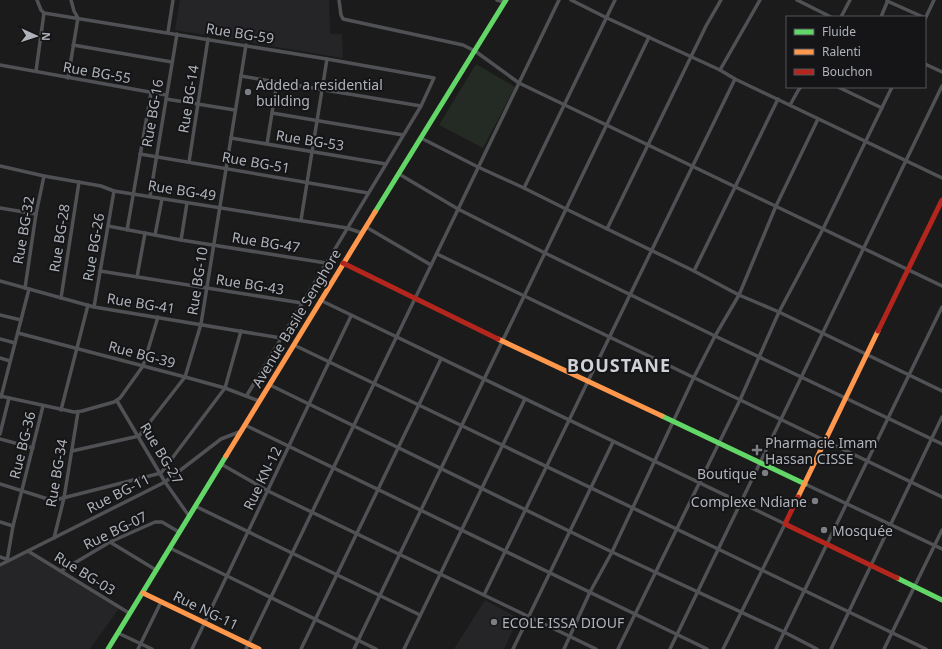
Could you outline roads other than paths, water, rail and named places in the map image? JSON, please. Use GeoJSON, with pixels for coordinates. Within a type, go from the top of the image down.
{"type":"FeatureCollection","features":[{"type":"Feature","properties":{"kind":"main road","name":"Avenue Basile Senghore"},"geometry":{"type":"LineString","coordinates":[[108,649],[270,385],[320,300],[506,1]]}},
{"type":"Feature","properties":{"kind":"main road"},"geometry":{"type":"LineString","coordinates":[[942,200],[785,524],[942,600]]}},
{"type":"Feature","properties":{"kind":"main road"},"geometry":{"type":"LineString","coordinates":[[343,263],[415,299],[503,339],[805,484]]}},
{"type":"Feature","properties":{"kind":"main road","name":"Rue NG-11"},"geometry":{"type":"LineString","coordinates":[[143,592],[248,646],[259,649]]}},
{"type":"Feature","properties":{"kind":"street"},"geometry":{"type":"LineString","coordinates":[[36,71],[44,13],[41,10],[37,0]]}},
{"type":"Feature","properties":{"kind":"street"},"geometry":{"type":"LineString","coordinates":[[68,78],[78,18],[71,0]]}},
{"type":"Feature","properties":{"kind":"street"},"geometry":{"type":"LineString","coordinates":[[168,32],[173,0]]}},
{"type":"Feature","properties":{"kind":"street"},"geometry":{"type":"LineString","coordinates":[[339,0],[341,14],[344,19],[463,45],[475,51],[519,83],[942,286]]}},
{"type":"Feature","properties":{"kind":"street"},"geometry":{"type":"LineString","coordinates":[[497,0],[506,1]]}},
{"type":"Feature","properties":{"kind":"street"},"geometry":{"type":"LineString","coordinates":[[248,646],[559,0]]}},
{"type":"Feature","properties":{"kind":"street"},"geometry":{"type":"LineString","coordinates":[[571,0],[720,70],[942,178]]}},
{"type":"Feature","properties":{"kind":"street"},"geometry":{"type":"LineString","coordinates":[[524,188],[615,0]]}},
{"type":"Feature","properties":{"kind":"street"},"geometry":{"type":"LineString","coordinates":[[607,230],[706,26],[722,0]]}},
{"type":"Feature","properties":{"kind":"street"},"geometry":{"type":"LineString","coordinates":[[720,70],[760,0]]}},
{"type":"Feature","properties":{"kind":"street"},"geometry":{"type":"LineString","coordinates":[[797,0],[829,16]]}},
{"type":"Feature","properties":{"kind":"street"},"geometry":{"type":"LineString","coordinates":[[842,16],[850,0]]}},
{"type":"Feature","properties":{"kind":"street"},"geometry":{"type":"LineString","coordinates":[[926,16],[934,0]]}},
{"type":"Feature","properties":{"kind":"street"},"geometry":{"type":"LineString","coordinates":[[881,16],[887,1],[921,16]]}},
{"type":"Feature","properties":{"kind":"street","name":"Rue BG-59"},"geometry":{"type":"LineString","coordinates":[[44,13],[327,58],[432,77],[434,80],[421,106]]}},
{"type":"Feature","properties":{"kind":"street","name":"Rue BG-16"},"geometry":{"type":"LineString","coordinates":[[150,196],[177,34]]}},
{"type":"Feature","properties":{"kind":"street"},"geometry":{"type":"LineString","coordinates":[[354,649],[649,37]]}},
{"type":"Feature","properties":{"kind":"street","name":"Rue BG-14"},"geometry":{"type":"LineString","coordinates":[[189,162],[208,39]]}},
{"type":"Feature","properties":{"kind":"street","name":"Rue BG-10"},"geometry":{"type":"LineString","coordinates":[[139,436],[185,377],[201,324],[246,45]]}},
{"type":"Feature","properties":{"kind":"street"},"geometry":{"type":"LineString","coordinates":[[73,46],[172,62]]}},
{"type":"Feature","properties":{"kind":"street"},"geometry":{"type":"LineString","coordinates":[[301,220],[327,58]]}},
{"type":"Feature","properties":{"kind":"street"},"geometry":{"type":"LineString","coordinates":[[926,64],[942,72]]}},
{"type":"Feature","properties":{"kind":"street","name":"Rue BG-55"},"geometry":{"type":"LineString","coordinates":[[0,65],[235,110]]}},
{"type":"Feature","properties":{"kind":"street"},"geometry":{"type":"LineString","coordinates":[[240,76],[421,106],[247,395]]}},
{"type":"Feature","properties":{"kind":"street"},"geometry":{"type":"LineString","coordinates":[[484,595],[734,78]]}},
{"type":"Feature","properties":{"kind":"street"},"geometry":{"type":"LineString","coordinates":[[267,144],[277,82]]}},
{"type":"Feature","properties":{"kind":"street"},"geometry":{"type":"LineString","coordinates":[[670,649],[942,86]]}},
{"type":"Feature","properties":{"kind":"street"},"geometry":{"type":"LineString","coordinates":[[790,105],[800,88]]}},
{"type":"Feature","properties":{"kind":"street"},"geometry":{"type":"LineString","coordinates":[[840,88],[882,108]]}},
{"type":"Feature","properties":{"kind":"street"},"geometry":{"type":"LineString","coordinates":[[618,649],[740,400],[779,312],[823,229],[892,88]]}},
{"type":"Feature","properties":{"kind":"street"},"geometry":{"type":"LineString","coordinates":[[127,230],[151,93]]}},
{"type":"Feature","properties":{"kind":"street"},"geometry":{"type":"LineString","coordinates":[[694,271],[778,99]]}},
{"type":"Feature","properties":{"kind":"street"},"geometry":{"type":"LineString","coordinates":[[272,113],[403,135]]}},
{"type":"Feature","properties":{"kind":"street"},"geometry":{"type":"LineString","coordinates":[[564,649],[590,592],[612,552],[655,462],[673,420],[715,336],[739,295],[776,206],[818,119]]}},
{"type":"Feature","properties":{"kind":"street","name":"Rue BG-53"},"geometry":{"type":"LineString","coordinates":[[231,138],[386,164]]}},
{"type":"Feature","properties":{"kind":"street"},"geometry":{"type":"LineString","coordinates":[[420,138],[694,271],[739,295],[779,312],[942,391]]}},
{"type":"Feature","properties":{"kind":"street","name":"Rue BG-51"},"geometry":{"type":"LineString","coordinates":[[140,154],[368,193]]}},
{"type":"Feature","properties":{"kind":"street","name":"Rue BG-49"},"geometry":{"type":"LineString","coordinates":[[0,166],[44,176],[101,186],[114,191],[301,220],[347,228],[362,233]]}},
{"type":"Feature","properties":{"kind":"street"},"geometry":{"type":"LineString","coordinates":[[399,174],[458,209],[545,253],[942,444]]}},
{"type":"Feature","properties":{"kind":"street","name":"Rue BG-32"},"geometry":{"type":"LineString","coordinates":[[1,396],[21,320],[27,288],[36,214],[44,176]]}},
{"type":"Feature","properties":{"kind":"street","name":"Rue BG-28"},"geometry":{"type":"LineString","coordinates":[[60,298],[79,182]]}},
{"type":"Feature","properties":{"kind":"street","name":"Rue BG-26"},"geometry":{"type":"LineString","coordinates":[[94,307],[114,191]]}},
{"type":"Feature","properties":{"kind":"street"},"geometry":{"type":"LineString","coordinates":[[154,235],[162,199]]}},
{"type":"Feature","properties":{"kind":"street"},"geometry":{"type":"LineString","coordinates":[[181,240],[187,203]]}},
{"type":"Feature","properties":{"kind":"street"},"geometry":{"type":"LineString","coordinates":[[0,208],[36,214]]}},
{"type":"Feature","properties":{"kind":"street","name":"Rue BG-47"},"geometry":{"type":"LineString","coordinates":[[108,226],[181,240],[326,262]]}},
{"type":"Feature","properties":{"kind":"street"},"geometry":{"type":"LineString","coordinates":[[366,227],[431,265]]}},
{"type":"Feature","properties":{"kind":"street"},"geometry":{"type":"LineString","coordinates":[[137,277],[145,233]]}},
{"type":"Feature","properties":{"kind":"street"},"geometry":{"type":"LineString","coordinates":[[437,254],[942,497]]}},
{"type":"Feature","properties":{"kind":"street","name":"Rue BG-43"},"geometry":{"type":"LineString","coordinates":[[100,271],[302,303]]}},
{"type":"Feature","properties":{"kind":"street","name":"Rue BG-41"},"geometry":{"type":"LineString","coordinates":[[0,281],[94,307],[281,338]]}},
{"type":"Feature","properties":{"kind":"street"},"geometry":{"type":"LineString","coordinates":[[320,300],[785,524],[723,649]]}},
{"type":"Feature","properties":{"kind":"street"},"geometry":{"type":"LineString","coordinates":[[61,410],[88,305]]}},
{"type":"Feature","properties":{"kind":"street"},"geometry":{"type":"LineString","coordinates":[[776,649],[803,590],[827,545],[942,307]]}},
{"type":"Feature","properties":{"kind":"street"},"geometry":{"type":"LineString","coordinates":[[0,315],[21,320]]}},
{"type":"Feature","properties":{"kind":"street","name":"Rue KN-12"},"geometry":{"type":"LineString","coordinates":[[192,649],[352,316]]}},
{"type":"Feature","properties":{"kind":"street"},"geometry":{"type":"LineString","coordinates":[[1,396],[61,410],[78,412],[117,401],[143,366],[158,317]]}},
{"type":"Feature","properties":{"kind":"street"},"geometry":{"type":"LineString","coordinates":[[0,484],[51,500],[161,473],[225,388],[241,331]]}},
{"type":"Feature","properties":{"kind":"street","name":"Rue BG-39"},"geometry":{"type":"LineString","coordinates":[[18,332],[225,388],[260,401]]}},
{"type":"Feature","properties":{"kind":"street"},"geometry":{"type":"LineString","coordinates":[[0,340],[15,343]]}},
{"type":"Feature","properties":{"kind":"street"},"geometry":{"type":"LineString","coordinates":[[294,344],[926,649]]}},
{"type":"Feature","properties":{"kind":"street"},"geometry":{"type":"LineString","coordinates":[[0,358],[10,361]]}},
{"type":"Feature","properties":{"kind":"street"},"geometry":{"type":"LineString","coordinates":[[301,649],[441,359]]}},
{"type":"Feature","properties":{"kind":"street"},"geometry":{"type":"LineString","coordinates":[[270,385],[612,552],[784,632],[817,649]]}},
{"type":"Feature","properties":{"kind":"street"},"geometry":{"type":"LineString","coordinates":[[0,434],[9,398]]}},
{"type":"Feature","properties":{"kind":"street"},"geometry":{"type":"LineString","coordinates":[[404,649],[525,399]]}},
{"type":"Feature","properties":{"kind":"street","name":"Rue BG-27"},"geometry":{"type":"LineString","coordinates":[[117,401],[165,482],[189,516]]}},
{"type":"Feature","properties":{"kind":"street","name":"Rue BG-36"},"geometry":{"type":"LineString","coordinates":[[7,560],[13,526],[43,406]]}},
{"type":"Feature","properties":{"kind":"street","name":"Rue BG-34"},"geometry":{"type":"LineString","coordinates":[[54,538],[64,498],[78,412]]}},
{"type":"Feature","properties":{"kind":"street"},"geometry":{"type":"LineString","coordinates":[[830,649],[942,417]]}},
{"type":"Feature","properties":{"kind":"street"},"geometry":{"type":"LineString","coordinates":[[245,425],[707,649]]}},
{"type":"Feature","properties":{"kind":"street","name":"Rue BG-11"},"geometry":{"type":"LineString","coordinates":[[0,565],[7,560],[28,551],[165,482],[221,440],[240,432]]}},
{"type":"Feature","properties":{"kind":"street"},"geometry":{"type":"LineString","coordinates":[[72,451],[139,436]]}},
{"type":"Feature","properties":{"kind":"street"},"geometry":{"type":"LineString","coordinates":[[0,439],[33,448]]}},
{"type":"Feature","properties":{"kind":"street"},"geometry":{"type":"LineString","coordinates":[[513,649],[613,442]]}},
{"type":"Feature","properties":{"kind":"street"},"geometry":{"type":"LineString","coordinates":[[221,464],[268,491],[596,649]]}},
{"type":"Feature","properties":{"kind":"street"},"geometry":{"type":"LineString","coordinates":[[805,484],[942,548]]}},
{"type":"Feature","properties":{"kind":"street"},"geometry":{"type":"LineString","coordinates":[[195,506],[420,616]]}},
{"type":"Feature","properties":{"kind":"street"},"geometry":{"type":"LineString","coordinates":[[0,522],[13,526]]}},
{"type":"Feature","properties":{"kind":"street","name":"Rue BG-07"},"geometry":{"type":"LineString","coordinates":[[62,571],[110,542],[155,522],[162,522],[180,532]]}},
{"type":"Feature","properties":{"kind":"street"},"geometry":{"type":"LineString","coordinates":[[884,649],[942,530]]}},
{"type":"Feature","properties":{"kind":"street"},"geometry":{"type":"LineString","coordinates":[[110,542],[156,570]]}},
{"type":"Feature","properties":{"kind":"street"},"geometry":{"type":"LineString","coordinates":[[170,548],[376,649]]}},
{"type":"Feature","properties":{"kind":"street","name":"Rue BG-03"},"geometry":{"type":"LineString","coordinates":[[28,551],[130,613]]}},
{"type":"Feature","properties":{"kind":"street"},"geometry":{"type":"LineString","coordinates":[[0,557],[7,560]]}},
{"type":"Feature","properties":{"kind":"street"},"geometry":{"type":"LineString","coordinates":[[138,649],[161,602]]}},
{"type":"Feature","properties":{"kind":"street"},"geometry":{"type":"LineString","coordinates":[[118,633],[152,649]]}},
{"type":"Feature","properties":{"kind":"place","name":"Added a residential building"},"geometry":{"type":"Point","coordinates":[248,92]}},
{"type":"Feature","properties":{"kind":"place","name":"Pharmacie Imam Hassan CISSE"},"geometry":{"type":"Point","coordinates":[757,450]}},
{"type":"Feature","properties":{"kind":"place","name":"Boutique"},"geometry":{"type":"Point","coordinates":[765,473]}},
{"type":"Feature","properties":{"kind":"place","name":"Complexe Ndiane"},"geometry":{"type":"Point","coordinates":[815,501]}},
{"type":"Feature","properties":{"kind":"place","name":"Mosquée"},"geometry":{"type":"Point","coordinates":[824,530]}},
{"type":"Feature","properties":{"kind":"place","name":"ECOLE ISSA DIOUF"},"geometry":{"type":"Point","coordinates":[494,622]}},
{"type":"Feature","properties":{"kind":"district","name":"BOUSTANE"},"geometry":{"type":"Point","coordinates":[619,365]}}]}
